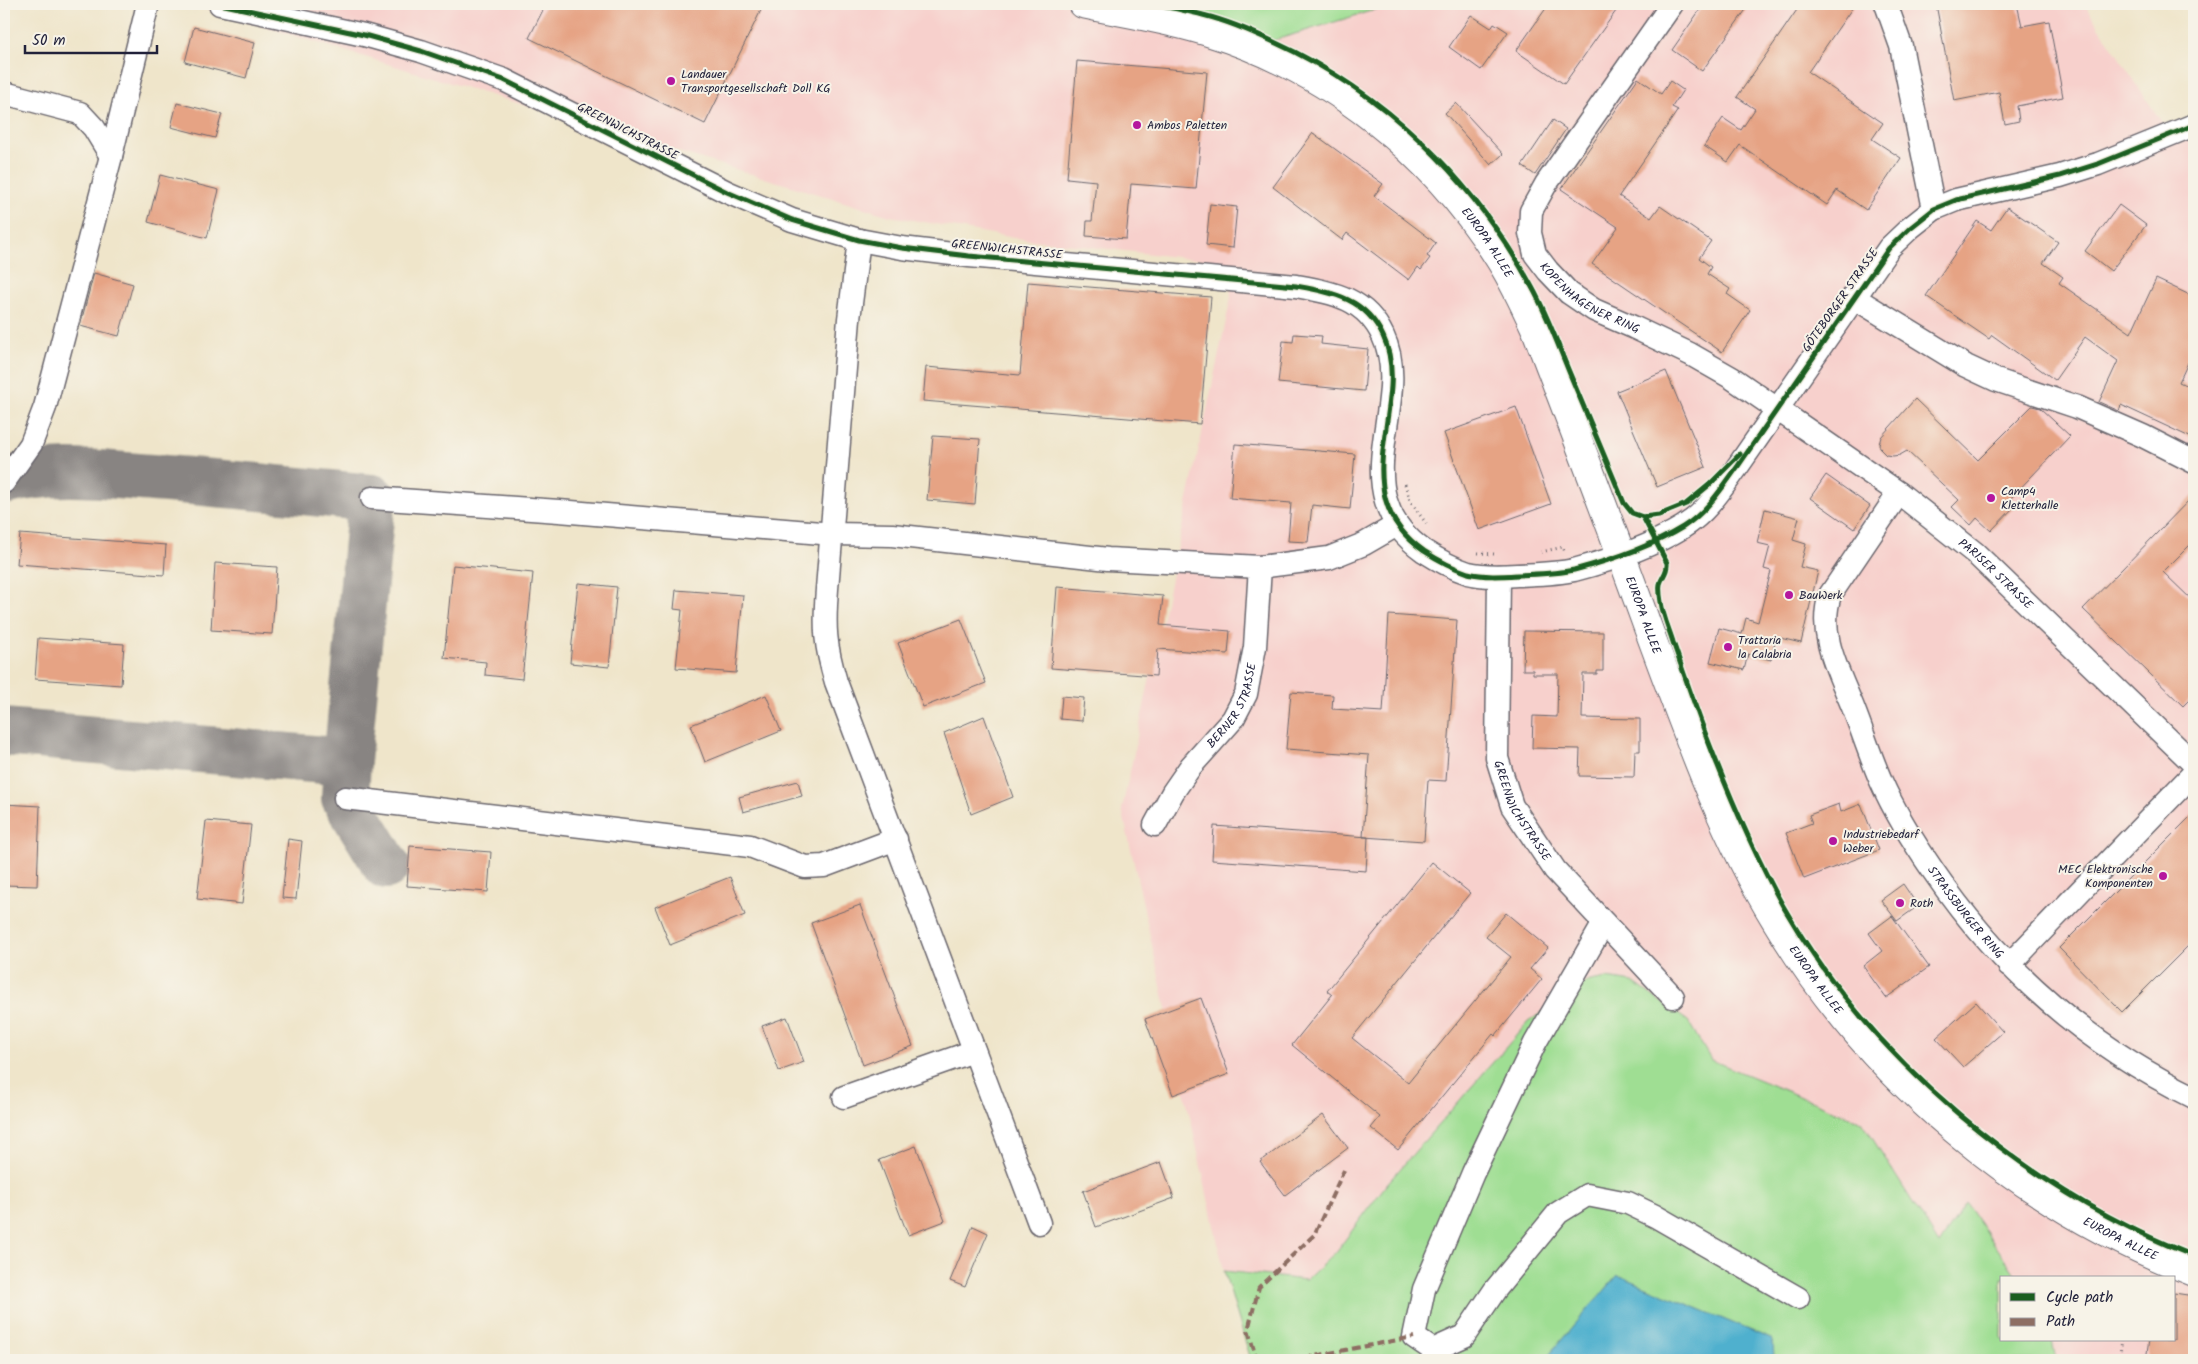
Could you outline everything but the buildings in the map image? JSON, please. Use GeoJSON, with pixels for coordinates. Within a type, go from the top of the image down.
{"type":"FeatureCollection","features":[{"type":"Feature","properties":{"kind":"main road","name":"EUROPA ALLEE"},"geometry":{"type":"LineString","coordinates":[[1083,4],[1207,31],[1261,51],[1333,89],[1387,129],[1426,166],[1475,223],[1518,290],[1536,330],[1678,709],[1724,822],[1773,917],[1819,987],[1875,1054],[1939,1117],[2004,1168],[2076,1215],[2142,1249],[2194,1272]]}},
{"type":"Feature","properties":{"kind":"street"},"geometry":{"type":"LineString","coordinates":[[4,482],[31,444],[45,407],[111,156],[148,4]]}},
{"type":"Feature","properties":{"kind":"street","name":"GREENWICHSTRASSE"},"geometry":{"type":"LineString","coordinates":[[220,4],[364,34],[422,51],[504,80],[727,192],[792,220],[860,240],[902,248],[1296,286],[1332,293],[1353,302],[1371,316],[1384,338],[1390,361],[1390,391],[1382,459],[1382,481],[1386,500],[1398,525],[1419,547],[1454,567],[1470,573],[1499,576],[1573,570],[1621,554]]}},
{"type":"Feature","properties":{"kind":"street","name":"KOPENHAGENER RING"},"geometry":{"type":"LineString","coordinates":[[1672,4],[1546,184],[1530,211],[1530,233],[1535,254],[1548,271],[1576,297],[1594,310],[1690,354],[1732,378],[1776,408]]}},
{"type":"Feature","properties":{"kind":"street"},"geometry":{"type":"LineString","coordinates":[[1886,4],[1901,46],[1934,209]]}},
{"type":"Feature","properties":{"kind":"street"},"geometry":{"type":"LineString","coordinates":[[4,93],[80,113],[94,128],[111,156]]}},
{"type":"Feature","properties":{"kind":"street","name":"GÖTEBORGER STRASSE"},"geometry":{"type":"LineString","coordinates":[[1621,554],[1684,526],[1703,511],[1722,488],[1853,297],[1889,248],[1934,209],[1956,200],[2060,176],[2098,164],[2194,126]]}},
{"type":"Feature","properties":{"kind":"street"},"geometry":{"type":"LineString","coordinates":[[860,240],[849,319],[825,625],[827,651],[836,682],[1039,1223]]}},
{"type":"Feature","properties":{"kind":"street"},"geometry":{"type":"LineString","coordinates":[[1853,297],[1966,366],[1996,380],[2077,407],[2143,436],[2194,462]]}},
{"type":"Feature","properties":{"kind":"street","name":"PARISER STRASSE"},"geometry":{"type":"LineString","coordinates":[[1776,408],[1899,494],[1975,553],[2194,764]]}},
{"type":"Feature","properties":{"kind":"street","name":"STRASSBURGER RING"},"geometry":{"type":"LineString","coordinates":[[1899,494],[1830,594],[1825,611],[1825,633],[1881,781],[1914,843],[1959,910],[2009,965],[2043,998],[2085,1031],[2137,1066],[2194,1097]]}},
{"type":"Feature","properties":{"kind":"street"},"geometry":{"type":"LineString","coordinates":[[372,498],[559,511],[833,534],[892,535],[1108,559],[1260,567],[1329,558],[1364,544],[1398,525]]}},
{"type":"Feature","properties":{"kind":"street","name":"BERNER STRASSE"},"geometry":{"type":"LineString","coordinates":[[1155,825],[1173,792],[1191,766],[1233,719],[1246,694],[1255,647],[1260,567]]}},
{"type":"Feature","properties":{"kind":"street","name":"GREENWICHSTRASSE"},"geometry":{"type":"LineString","coordinates":[[1499,576],[1497,758],[1512,806],[1555,870],[1673,997]]}},
{"type":"Feature","properties":{"kind":"street"},"geometry":{"type":"LineString","coordinates":[[2009,965],[2194,773]]}},
{"type":"Feature","properties":{"kind":"street"},"geometry":{"type":"LineString","coordinates":[[345,798],[750,846],[805,867],[824,866],[896,839]]}},
{"type":"Feature","properties":{"kind":"street"},"geometry":{"type":"LineString","coordinates":[[1604,923],[1535,1043],[1473,1173],[1424,1290],[1414,1337],[1433,1350],[1464,1336],[1495,1290],[1558,1213],[1587,1195],[1628,1203],[1655,1216],[1798,1298]]}},
{"type":"Feature","properties":{"kind":"street"},"geometry":{"type":"LineString","coordinates":[[844,1097],[974,1051]]}},
{"type":"Feature","properties":{"kind":"path"},"geometry":{"type":"LineString","coordinates":[[2119,1360],[2122,1342]]}},
{"type":"Feature","properties":{"kind":"shaded area"},"geometry":{"type":"Polygon","coordinates":[[[190,4],[1083,4],[1252,47],[1394,4],[2084,4],[2170,135],[2194,125],[2194,1360],[1864,1360],[1607,1168],[1251,1360],[1224,1271],[1122,809],[1231,297],[1228,263],[1015,238],[890,216],[190,4]]]}},
{"type":"Feature","properties":{"kind":"green space"},"geometry":{"type":"Polygon","coordinates":[[[1083,4],[1394,4],[1252,47],[1083,4]]]}},
{"type":"Feature","properties":{"kind":"green space"},"geometry":{"type":"Polygon","coordinates":[[[1606,978],[1633,982],[1688,1021],[1711,1060],[1862,1122],[1939,1244],[1966,1203],[2017,1276],[2000,1276],[2000,1342],[2052,1342],[2056,1360],[1774,1360],[1773,1340],[1618,1275],[1544,1360],[1251,1360],[1224,1271],[1306,1280],[1336,1252],[1386,1185],[1528,1022],[1586,982],[1606,978]]]}},
{"type":"Feature","properties":{"kind":"water"},"geometry":{"type":"Polygon","coordinates":[[[1618,1275],[1773,1340],[1774,1360],[1544,1360],[1618,1275]]]}},
{"type":"Feature","properties":{"kind":"taxiway"},"geometry":{"type":"LineString","coordinates":[[4,481],[42,474],[78,473],[207,482],[372,498],[347,762]]}},
{"type":"Feature","properties":{"kind":"taxiway"},"geometry":{"type":"LineString","coordinates":[[4,732],[347,762],[345,798],[386,865]]}},
{"type":"Feature","properties":{"kind":"marked path"},"geometry":{"type":"LineString","coordinates":[[1284,1360],[1256,1357],[1248,1330],[1259,1287],[1314,1235],[1345,1168]]}},
{"type":"Feature","properties":{"kind":"marked path"},"geometry":{"type":"LineString","coordinates":[[1293,1360],[1414,1337]]}},
{"type":"Feature","properties":{"kind":"cycle path"},"geometry":{"type":"LineString","coordinates":[[220,4],[364,35],[421,51],[504,80],[727,192],[792,220],[859,240],[902,248],[969,256],[1296,286],[1323,291],[1347,299],[1358,305],[1376,323],[1383,336],[1389,355],[1391,375],[1390,396],[1382,460],[1382,481],[1386,501],[1392,516],[1406,535],[1424,551],[1462,571],[1486,576],[1546,574],[1574,570],[1644,547],[1692,521],[1707,507],[1726,483],[1889,248],[1934,209],[1956,200],[2060,176],[2098,164],[2194,125]]}},
{"type":"Feature","properties":{"kind":"cycle path"},"geometry":{"type":"LineString","coordinates":[[1151,4],[1212,17],[1230,23],[1315,63],[1389,113],[1423,143],[1454,175],[1483,210],[1509,248],[1532,287],[1552,330],[1624,503],[1632,513],[1643,517],[1659,515],[1686,504],[1709,485],[1740,454]]}},
{"type":"Feature","properties":{"kind":"cycle path"},"geometry":{"type":"LineString","coordinates":[[1643,517],[1667,563],[1667,569],[1660,586],[1663,612],[1715,759],[1742,823],[1772,886],[1819,963],[1861,1017],[1908,1068],[1960,1115],[2014,1158],[2072,1196],[2132,1229],[2194,1256]]}},
{"type":"Feature","properties":{"kind":"place","name":"Landauer Transportgesellschaft Doll KG"},"geometry":{"type":"Point","coordinates":[671,81]}},
{"type":"Feature","properties":{"kind":"place","name":"Ambos Paletten"},"geometry":{"type":"Point","coordinates":[1137,125]}},
{"type":"Feature","properties":{"kind":"place","name":"Camp4 Kletterhalle"},"geometry":{"type":"Point","coordinates":[1991,498]}},
{"type":"Feature","properties":{"kind":"place","name":"BauWerk"},"geometry":{"type":"Point","coordinates":[1789,595]}},
{"type":"Feature","properties":{"kind":"place","name":"Trattoria la Calabria"},"geometry":{"type":"Point","coordinates":[1728,647]}},
{"type":"Feature","properties":{"kind":"place","name":"Industriebedarf Weber"},"geometry":{"type":"Point","coordinates":[1833,841]}},
{"type":"Feature","properties":{"kind":"place","name":"MEC Elektronische Komponenten"},"geometry":{"type":"Point","coordinates":[2163,876]}},
{"type":"Feature","properties":{"kind":"place","name":"Roth"},"geometry":{"type":"Point","coordinates":[1900,903]}}]}
